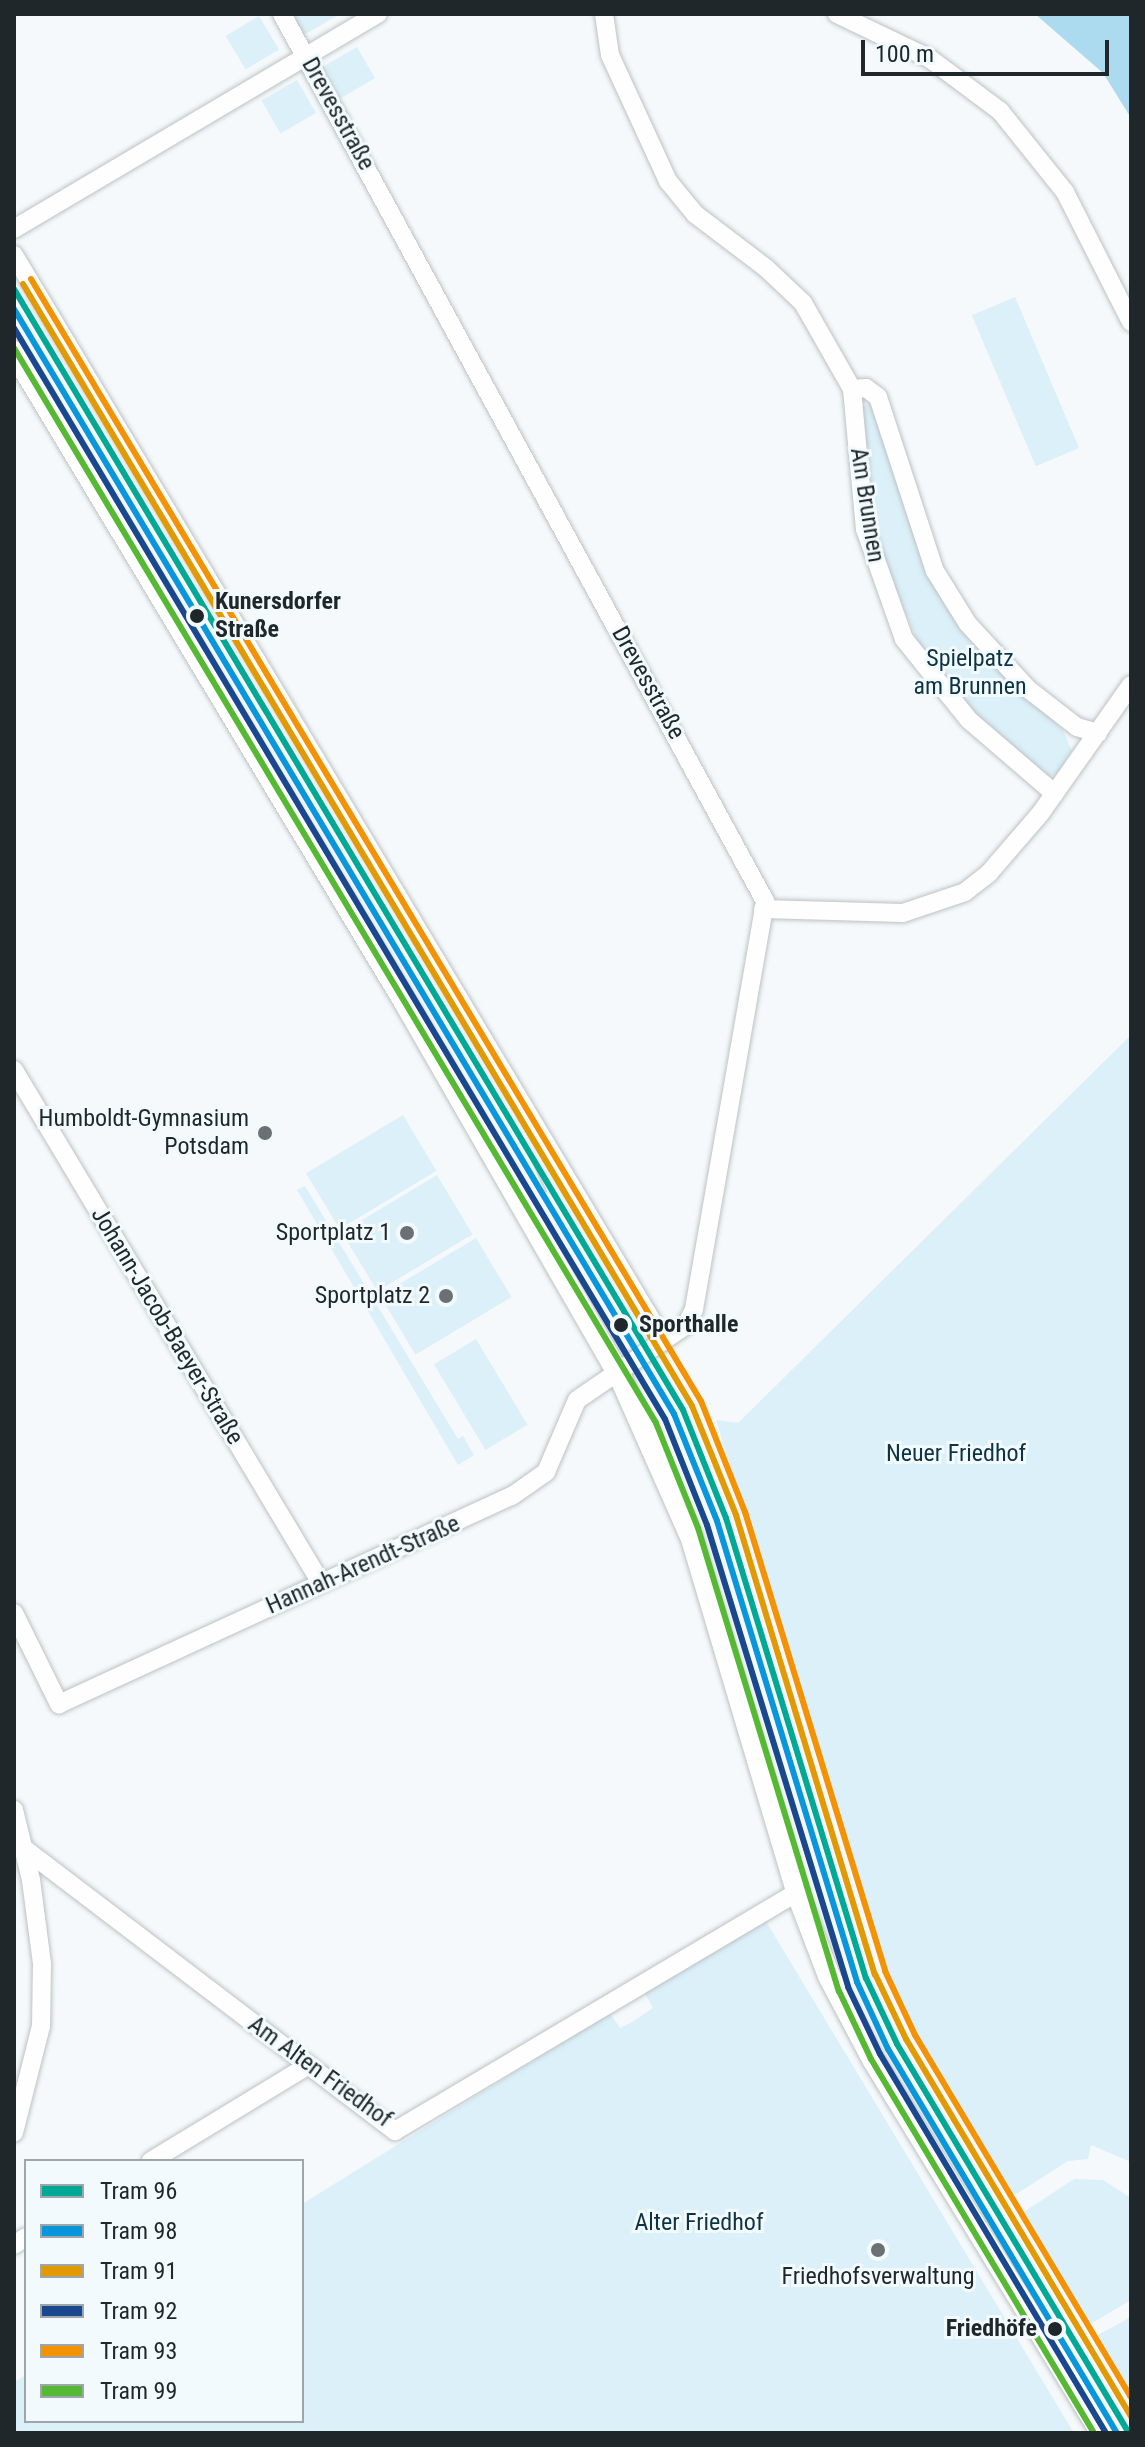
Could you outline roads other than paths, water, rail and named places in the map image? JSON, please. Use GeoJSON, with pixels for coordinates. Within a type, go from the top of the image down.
{"type":"FeatureCollection","features":[{"type":"Feature","properties":{"kind":"main road"},"geometry":{"type":"LineString","coordinates":[[14,352],[376,953],[619,1374],[692,1539],[797,1892],[829,1976],[874,2061],[1102,2433]]}},
{"type":"Feature","properties":{"kind":"street","name":"Drevesstraße"},"geometry":{"type":"LineString","coordinates":[[282,14],[762,892],[763,909],[694,1309],[686,1325],[619,1374]]}},
{"type":"Feature","properties":{"kind":"street"},"geometry":{"type":"LineString","coordinates":[[14,229],[378,14]]}},
{"type":"Feature","properties":{"kind":"street","name":"Am Brunnen"},"geometry":{"type":"LineString","coordinates":[[604,14],[610,55],[668,181],[702,221],[783,281],[803,303],[852,389],[865,529],[904,639],[969,720],[1055,794]]}},
{"type":"Feature","properties":{"kind":"street"},"geometry":{"type":"LineString","coordinates":[[837,14],[929,58],[1000,111],[1065,192],[1131,322]]}},
{"type":"Feature","properties":{"kind":"street"},"geometry":{"type":"LineString","coordinates":[[14,255],[664,1341]]}},
{"type":"Feature","properties":{"kind":"street","name":"Am Brunnen"},"geometry":{"type":"LineString","coordinates":[[852,389],[866,388],[878,397],[935,571],[968,624],[1028,689],[1077,727],[1098,733]]}},
{"type":"Feature","properties":{"kind":"street"},"geometry":{"type":"LineString","coordinates":[[763,909],[903,913],[937,905],[989,873],[1055,794],[1131,685]]}},
{"type":"Feature","properties":{"kind":"street","name":"Johann-Jacob-Baeyer-Straße"},"geometry":{"type":"LineString","coordinates":[[14,1070],[321,1583]]}},
{"type":"Feature","properties":{"kind":"street","name":"Hannah-Arendt-Straße"},"geometry":{"type":"LineString","coordinates":[[14,1613],[59,1704],[532,1485],[554,1459],[567,1414],[577,1400],[619,1374]]}},
{"type":"Feature","properties":{"kind":"street"},"geometry":{"type":"LineString","coordinates":[[14,1810],[26,1850],[42,1964],[41,2026],[14,2133]]}},
{"type":"Feature","properties":{"kind":"street","name":"Am Alten Friedhof"},"geometry":{"type":"LineString","coordinates":[[26,1850],[395,2131],[797,1892]]}},
{"type":"Feature","properties":{"kind":"street"},"geometry":{"type":"LineString","coordinates":[[154,2159],[307,2066]]}},
{"type":"Feature","properties":{"kind":"tram line","name":"93"},"geometry":{"type":"LineString","coordinates":[[31,279],[701,1401],[745,1512],[885,1971],[915,2035],[1131,2397]]}},
{"type":"Feature","properties":{"kind":"tram line","name":"91"},"geometry":{"type":"LineString","coordinates":[[23,284],[692,1406],[736,1515],[875,1974],[906,2039],[1131,2417]]}},
{"type":"Feature","properties":{"kind":"tram line","name":"96"},"geometry":{"type":"LineString","coordinates":[[14,289],[683,1410],[726,1518],[866,1978],[897,2044],[1129,2433]]}},
{"type":"Feature","properties":{"kind":"tram line","name":"98"},"geometry":{"type":"LineString","coordinates":[[14,309],[674,1414],[717,1521],[857,1982],[888,2049],[1117,2433]]}},
{"type":"Feature","properties":{"kind":"tram line","name":"92"},"geometry":{"type":"LineString","coordinates":[[14,328],[665,1419],[707,1525],[848,1987],[880,2054],[1106,2433]]}},
{"type":"Feature","properties":{"kind":"tram line","name":"99"},"geometry":{"type":"LineString","coordinates":[[14,348],[656,1423],[698,1528],[839,1991],[871,2059],[1094,2433]]}},
{"type":"Feature","properties":{"kind":"tram line"},"geometry":{"type":"LineString","coordinates":[[521,1137],[546,1191]]}},
{"type":"Feature","properties":{"kind":"place","name":"Kunersdorfer Straße"},"geometry":{"type":"Point","coordinates":[197,616]}},
{"type":"Feature","properties":{"kind":"place","name":"Humboldt-Gymnasium Potsdam"},"geometry":{"type":"Point","coordinates":[265,1133]}},
{"type":"Feature","properties":{"kind":"place","name":"Sportplatz 1"},"geometry":{"type":"Point","coordinates":[407,1233]}},
{"type":"Feature","properties":{"kind":"place","name":"Sportplatz 2"},"geometry":{"type":"Point","coordinates":[446,1296]}},
{"type":"Feature","properties":{"kind":"place","name":"Sporthalle"},"geometry":{"type":"Point","coordinates":[621,1325]}},
{"type":"Feature","properties":{"kind":"place","name":"Friedhofsverwaltung"},"geometry":{"type":"Point","coordinates":[878,2250]}},
{"type":"Feature","properties":{"kind":"place","name":"Friedhöfe"},"geometry":{"type":"Point","coordinates":[1055,2329]}},
{"type":"Feature","properties":{"kind":"park label","name":"Spielpatz am Brunnen"},"geometry":{"type":"Point","coordinates":[970,673]}},
{"type":"Feature","properties":{"kind":"park label","name":"Neuer Friedhof"},"geometry":{"type":"Point","coordinates":[956,1454]}},
{"type":"Feature","properties":{"kind":"park label","name":"Alter Friedhof"},"geometry":{"type":"Point","coordinates":[699,2223]}}]}
